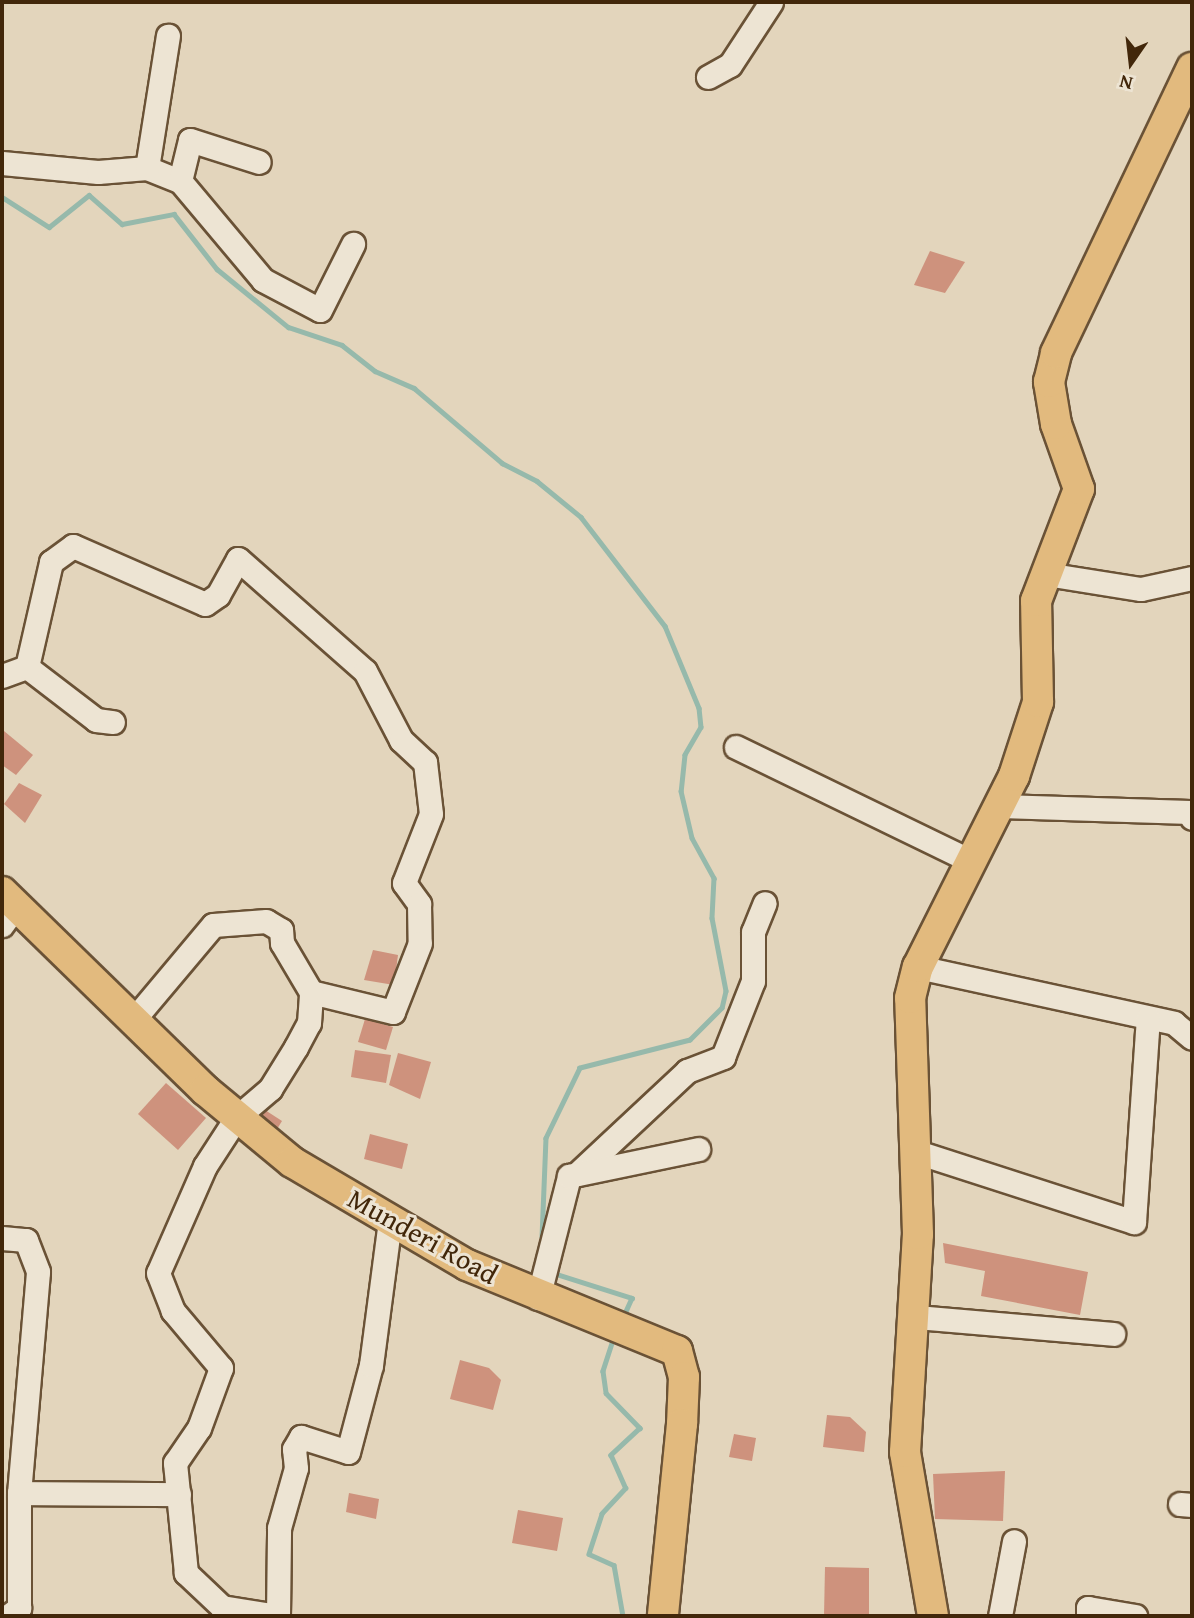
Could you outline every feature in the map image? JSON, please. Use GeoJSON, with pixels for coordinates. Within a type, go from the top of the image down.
{"type":"FeatureCollection","features":[{"type":"Feature","properties":{"kind":"main road"},"geometry":{"type":"LineString","coordinates":[[933,1616],[905,1451],[916,1317],[914,1152],[906,1030],[918,967],[1000,806],[1038,702],[1032,649],[1036,601],[1079,489],[1056,424],[1049,382],[1056,353],[1192,68]]}},
{"type":"Feature","properties":{"kind":"main road","name":"Munderi Road"},"geometry":{"type":"LineString","coordinates":[[7,907],[135,1018],[236,1118],[292,1162],[390,1220],[544,1280],[622,1328],[677,1351],[684,1377],[663,1616]]}},
{"type":"Feature","properties":{"kind":"street"},"geometry":{"type":"LineString","coordinates":[[708,77],[730,65],[771,2]]}},
{"type":"Feature","properties":{"kind":"street"},"geometry":{"type":"LineString","coordinates":[[147,168],[168,36]]}},
{"type":"Feature","properties":{"kind":"street"},"geometry":{"type":"LineString","coordinates":[[180,181],[190,140],[259,162]]}},
{"type":"Feature","properties":{"kind":"street"},"geometry":{"type":"LineString","coordinates":[[2,163],[98,172],[147,168],[180,181],[264,279],[320,310],[353,244]]}},
{"type":"Feature","properties":{"kind":"street"},"geometry":{"type":"LineString","coordinates":[[27,667],[51,562],[73,546],[205,604],[218,595],[238,559],[365,671],[401,740],[425,762],[431,814],[404,883],[419,904],[420,943],[393,1012],[311,992]]}},
{"type":"Feature","properties":{"kind":"street"},"geometry":{"type":"LineString","coordinates":[[1046,574],[1140,589],[1192,578]]}},
{"type":"Feature","properties":{"kind":"street"},"geometry":{"type":"LineString","coordinates":[[2,676],[27,667]]}},
{"type":"Feature","properties":{"kind":"street"},"geometry":{"type":"LineString","coordinates":[[27,667],[96,719],[113,722]]}},
{"type":"Feature","properties":{"kind":"street"},"geometry":{"type":"LineString","coordinates":[[736,747],[971,861]]}},
{"type":"Feature","properties":{"kind":"street"},"geometry":{"type":"LineString","coordinates":[[1000,806],[1190,812],[1192,818]]}},
{"type":"Feature","properties":{"kind":"street"},"geometry":{"type":"LineString","coordinates":[[544,1280],[561,1194],[576,1174],[687,1071],[723,1057],[754,981],[752,932],[765,903]]}},
{"type":"Feature","properties":{"kind":"street"},"geometry":{"type":"LineString","coordinates":[[135,1018],[212,925],[266,921],[281,930],[282,943],[311,992],[309,1023],[296,1047],[270,1089],[236,1118],[205,1167],[158,1273],[173,1311],[221,1367],[199,1428],[176,1463],[186,1573],[222,1607],[278,1616],[279,1528],[292,1491],[294,1449],[301,1437],[348,1452],[371,1365],[390,1220]]}},
{"type":"Feature","properties":{"kind":"street"},"geometry":{"type":"LineString","coordinates":[[918,967],[1174,1023],[1192,1038]]}},
{"type":"Feature","properties":{"kind":"street"},"geometry":{"type":"LineString","coordinates":[[914,1152],[1134,1222],[1147,1018]]}},
{"type":"Feature","properties":{"kind":"street"},"geometry":{"type":"LineString","coordinates":[[576,1174],[698,1149]]}},
{"type":"Feature","properties":{"kind":"street"},"geometry":{"type":"LineString","coordinates":[[2,1238],[26,1240],[38,1272],[19,1493],[21,1614]]}},
{"type":"Feature","properties":{"kind":"street"},"geometry":{"type":"LineString","coordinates":[[916,1317],[1112,1334]]}},
{"type":"Feature","properties":{"kind":"street"},"geometry":{"type":"LineString","coordinates":[[19,1493],[179,1494]]}},
{"type":"Feature","properties":{"kind":"street"},"geometry":{"type":"LineString","coordinates":[[1000,1616],[1014,1541]]}},
{"type":"Feature","properties":{"kind":"street"},"geometry":{"type":"LineString","coordinates":[[1088,1616],[1088,1608],[1135,1616]]}},
{"type":"Feature","properties":{"kind":"building"},"geometry":{"type":"Polygon","coordinates":[[[930,251],[965,262],[945,293],[914,285],[930,251]]]}},
{"type":"Feature","properties":{"kind":"building"},"geometry":{"type":"Polygon","coordinates":[[[4,731],[33,755],[16,775],[2,765],[4,731]]]}},
{"type":"Feature","properties":{"kind":"building"},"geometry":{"type":"Polygon","coordinates":[[[19,783],[42,795],[25,823],[4,804],[19,783]]]}},
{"type":"Feature","properties":{"kind":"building"},"geometry":{"type":"Polygon","coordinates":[[[373,950],[398,955],[394,985],[364,980],[373,950]]]}},
{"type":"Feature","properties":{"kind":"building"},"geometry":{"type":"Polygon","coordinates":[[[365,1019],[393,1027],[386,1050],[358,1042],[365,1019]]]}},
{"type":"Feature","properties":{"kind":"building"},"geometry":{"type":"Polygon","coordinates":[[[355,1050],[391,1055],[386,1083],[351,1077],[355,1050]]]}},
{"type":"Feature","properties":{"kind":"building"},"geometry":{"type":"Polygon","coordinates":[[[398,1053],[431,1062],[420,1099],[389,1085],[398,1053]]]}},
{"type":"Feature","properties":{"kind":"building"},"geometry":{"type":"Polygon","coordinates":[[[166,1083],[206,1118],[178,1150],[138,1114],[166,1083]]]}},
{"type":"Feature","properties":{"kind":"building"},"geometry":{"type":"Polygon","coordinates":[[[265,1110],[282,1121],[274,1134],[256,1123],[265,1110]]]}},
{"type":"Feature","properties":{"kind":"building"},"geometry":{"type":"Polygon","coordinates":[[[370,1134],[408,1144],[402,1169],[364,1159],[370,1134]]]}},
{"type":"Feature","properties":{"kind":"building"},"geometry":{"type":"Polygon","coordinates":[[[943,1243],[1088,1272],[1080,1315],[981,1296],[985,1271],[945,1263],[943,1243]]]}},
{"type":"Feature","properties":{"kind":"building"},"geometry":{"type":"Polygon","coordinates":[[[460,1360],[489,1368],[501,1380],[493,1410],[450,1399],[460,1360]]]}},
{"type":"Feature","properties":{"kind":"building"},"geometry":{"type":"Polygon","coordinates":[[[827,1415],[850,1417],[866,1432],[864,1452],[823,1447],[827,1415]]]}},
{"type":"Feature","properties":{"kind":"building"},"geometry":{"type":"Polygon","coordinates":[[[734,1434],[756,1438],[752,1461],[729,1457],[734,1434]]]}},
{"type":"Feature","properties":{"kind":"building"},"geometry":{"type":"Polygon","coordinates":[[[1005,1471],[1003,1521],[935,1519],[933,1474],[1005,1471]]]}},
{"type":"Feature","properties":{"kind":"building"},"geometry":{"type":"Polygon","coordinates":[[[349,1493],[379,1499],[376,1519],[346,1512],[349,1493]]]}},
{"type":"Feature","properties":{"kind":"building"},"geometry":{"type":"Polygon","coordinates":[[[518,1510],[563,1518],[557,1551],[512,1543],[518,1510]]]}},
{"type":"Feature","properties":{"kind":"building"},"geometry":{"type":"Polygon","coordinates":[[[825,1567],[869,1568],[869,1616],[824,1616],[825,1567]]]}},
{"type":"Feature","properties":{"kind":"waterway"},"geometry":{"type":"LineString","coordinates":[[2,197],[49,227],[89,195],[122,224],[174,214],[217,269],[288,327],[342,345],[375,371],[414,388],[502,463],[537,481],[581,517],[665,626],[699,708],[701,727],[685,755],[681,791],[692,838],[714,878],[712,918],[726,991],[722,1008],[690,1040],[580,1068],[546,1138],[542,1237]]}},
{"type":"Feature","properties":{"kind":"waterway"},"geometry":{"type":"LineString","coordinates":[[553,1273],[632,1298],[624,1316]]}},
{"type":"Feature","properties":{"kind":"waterway"},"geometry":{"type":"LineString","coordinates":[[614,1337],[603,1371],[606,1393],[640,1428],[611,1455],[626,1488],[602,1514],[589,1554],[614,1565],[623,1616]]}}]}
